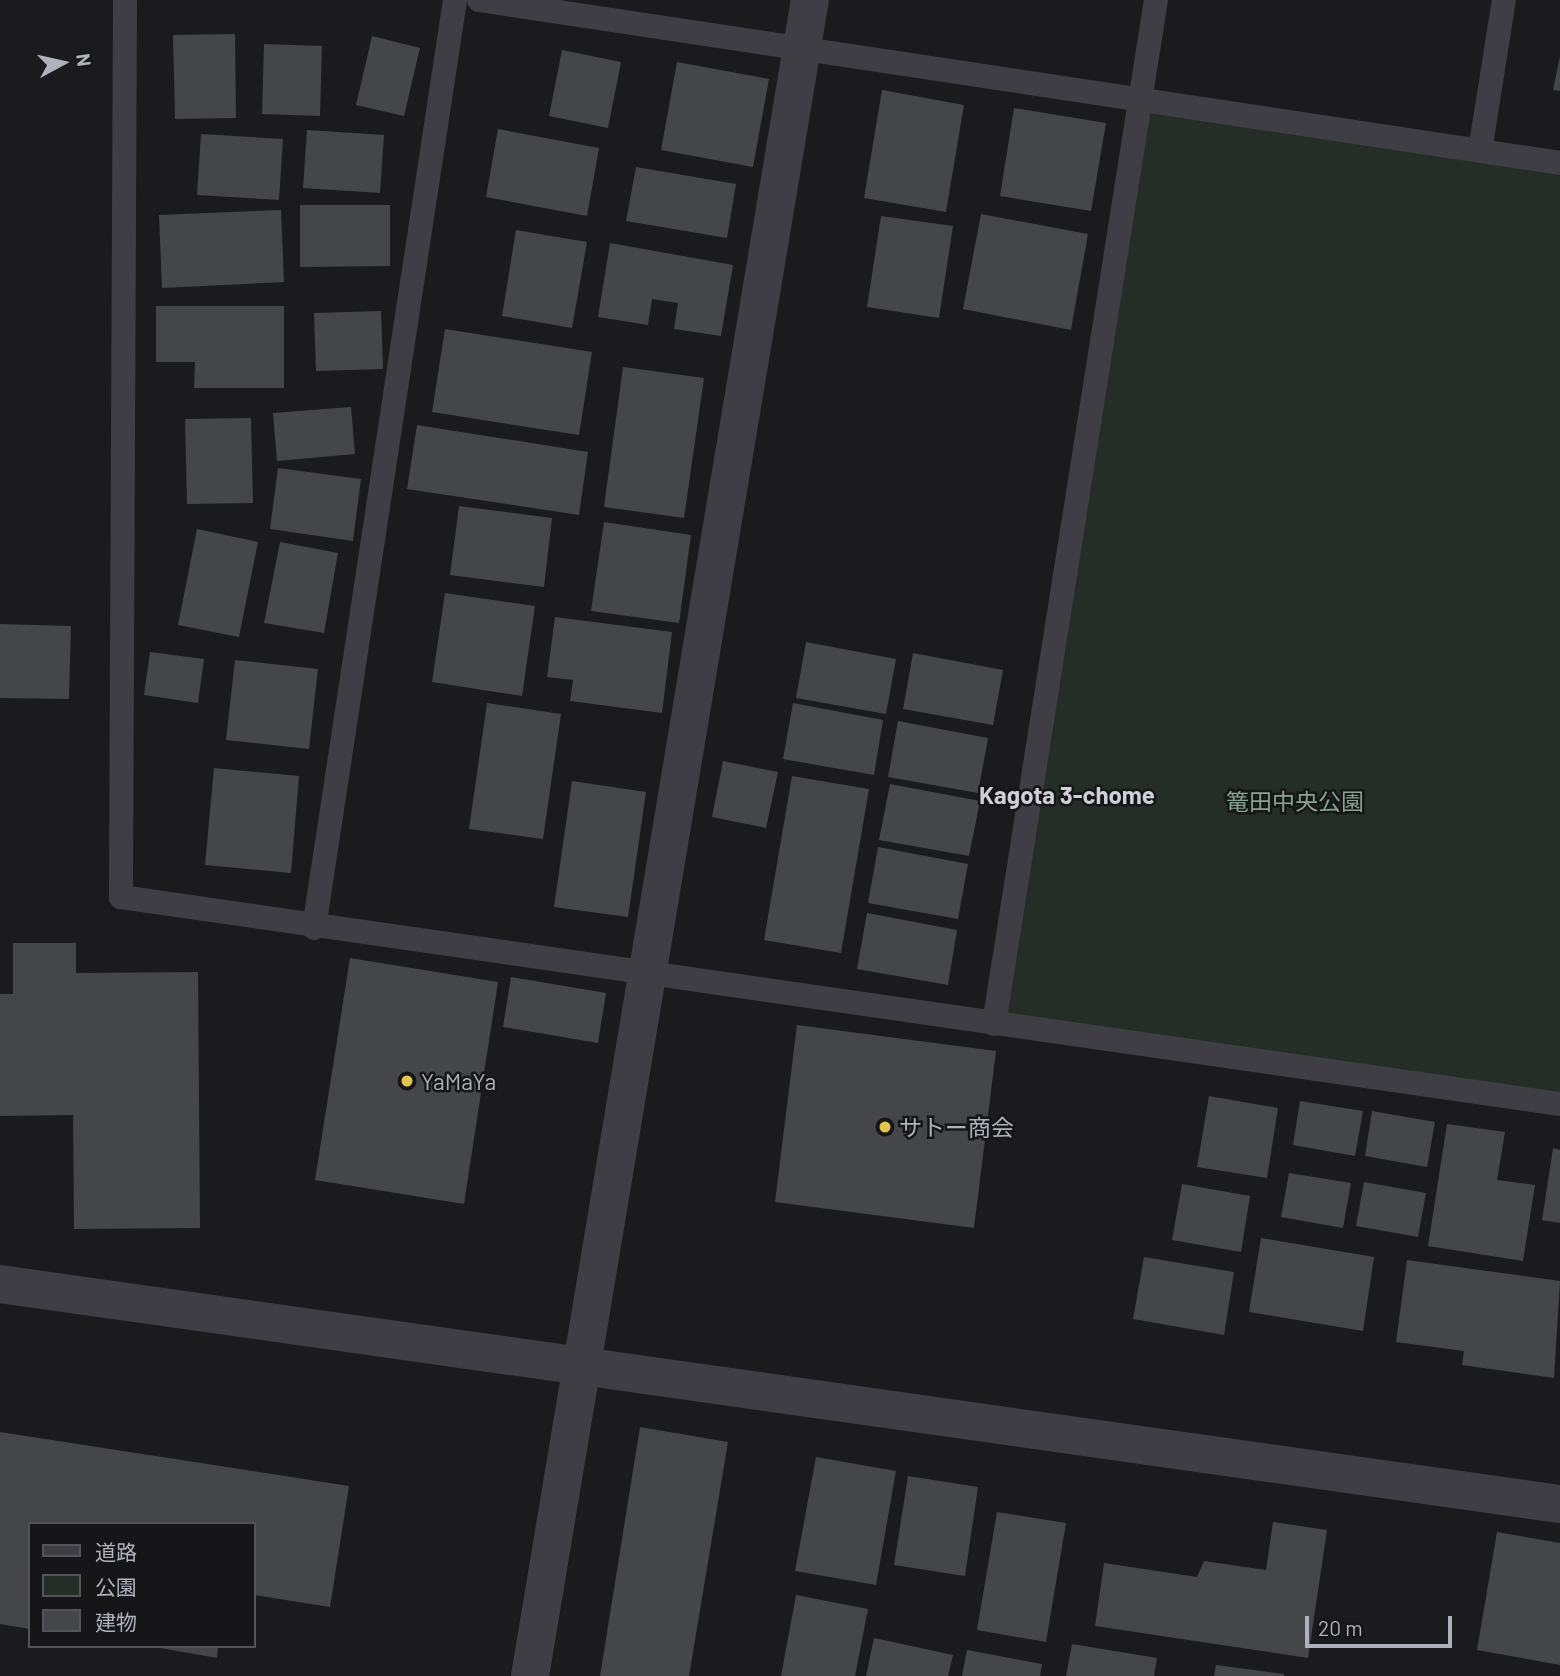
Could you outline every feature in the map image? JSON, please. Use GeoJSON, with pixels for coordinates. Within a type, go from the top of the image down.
{"type":"FeatureCollection","features":[{"type":"Feature","properties":{"kind":"street"},"geometry":{"type":"LineString","coordinates":[[530,1676],[651,972],[810,0]]}},
{"type":"Feature","properties":{"kind":"street"},"geometry":{"type":"LineString","coordinates":[[0,1284],[1560,1504]]}},
{"type":"Feature","properties":{"kind":"lane"},"geometry":{"type":"LineString","coordinates":[[125,0],[121,897],[314,928],[651,972],[994,1024],[1560,1104]]}},
{"type":"Feature","properties":{"kind":"lane"},"geometry":{"type":"LineString","coordinates":[[314,928],[455,0]]}},
{"type":"Feature","properties":{"kind":"lane"},"geometry":{"type":"LineString","coordinates":[[479,0],[803,44],[1560,163]]}},
{"type":"Feature","properties":{"kind":"lane"},"geometry":{"type":"LineString","coordinates":[[994,1024],[1156,0]]}},
{"type":"Feature","properties":{"kind":"lane"},"geometry":{"type":"LineString","coordinates":[[1480,152],[1504,0]]}},
{"type":"Feature","properties":{"kind":"green space","name":"篭田中央公園"},"geometry":{"type":"Polygon","coordinates":[[[1140,98],[1560,163],[1560,1104],[994,1024],[1140,98]]]}},
{"type":"Feature","properties":{"kind":"building"},"geometry":{"type":"Polygon","coordinates":[[[235,34],[236,118],[175,119],[173,35],[235,34]]]}},
{"type":"Feature","properties":{"kind":"building"},"geometry":{"type":"Polygon","coordinates":[[[372,36],[420,48],[404,116],[356,105],[372,36]]]}},
{"type":"Feature","properties":{"kind":"building"},"geometry":{"type":"Polygon","coordinates":[[[264,44],[322,46],[320,116],[262,114],[264,44]]]}},
{"type":"Feature","properties":{"kind":"building"},"geometry":{"type":"Polygon","coordinates":[[[562,50],[621,62],[608,128],[549,116],[562,50]]]}},
{"type":"Feature","properties":{"kind":"building"},"geometry":{"type":"Polygon","coordinates":[[[1560,56],[1560,91],[1553,90],[1560,56]]]}},
{"type":"Feature","properties":{"kind":"building"},"geometry":{"type":"Polygon","coordinates":[[[677,62],[769,79],[753,167],[661,150],[677,62]]]}},
{"type":"Feature","properties":{"kind":"building"},"geometry":{"type":"Polygon","coordinates":[[[882,90],[964,105],[946,212],[864,198],[882,90]]]}},
{"type":"Feature","properties":{"kind":"building"},"geometry":{"type":"Polygon","coordinates":[[[1014,108],[1106,123],[1091,211],[1000,196],[1014,108]]]}},
{"type":"Feature","properties":{"kind":"building"},"geometry":{"type":"Polygon","coordinates":[[[498,129],[599,148],[587,216],[486,197],[498,129]]]}},
{"type":"Feature","properties":{"kind":"building"},"geometry":{"type":"Polygon","coordinates":[[[307,130],[384,135],[380,193],[303,188],[307,130]]]}},
{"type":"Feature","properties":{"kind":"building"},"geometry":{"type":"Polygon","coordinates":[[[201,134],[283,139],[279,200],[197,195],[201,134]]]}},
{"type":"Feature","properties":{"kind":"building"},"geometry":{"type":"Polygon","coordinates":[[[636,167],[736,184],[727,238],[626,221],[636,167]]]}},
{"type":"Feature","properties":{"kind":"building"},"geometry":{"type":"Polygon","coordinates":[[[300,205],[390,205],[390,266],[300,267],[300,205]]]}},
{"type":"Feature","properties":{"kind":"building"},"geometry":{"type":"Polygon","coordinates":[[[281,210],[284,282],[162,288],[159,215],[281,210]]]}},
{"type":"Feature","properties":{"kind":"building"},"geometry":{"type":"Polygon","coordinates":[[[981,214],[1088,234],[1071,330],[963,309],[981,214]]]}},
{"type":"Feature","properties":{"kind":"building"},"geometry":{"type":"Polygon","coordinates":[[[881,216],[953,226],[939,318],[867,307],[881,216]]]}},
{"type":"Feature","properties":{"kind":"building"},"geometry":{"type":"Polygon","coordinates":[[[516,230],[587,242],[572,328],[502,316],[516,230]]]}},
{"type":"Feature","properties":{"kind":"building"},"geometry":{"type":"Polygon","coordinates":[[[610,243],[733,265],[721,336],[674,329],[678,303],[652,299],[648,325],[598,317],[610,243]]]}},
{"type":"Feature","properties":{"kind":"building"},"geometry":{"type":"Polygon","coordinates":[[[156,306],[284,306],[284,388],[194,388],[195,362],[156,362],[156,306]]]}},
{"type":"Feature","properties":{"kind":"building"},"geometry":{"type":"Polygon","coordinates":[[[381,311],[383,369],[316,371],[314,313],[381,311]]]}},
{"type":"Feature","properties":{"kind":"building"},"geometry":{"type":"Polygon","coordinates":[[[445,329],[592,352],[579,435],[432,412],[445,329]]]}},
{"type":"Feature","properties":{"kind":"building"},"geometry":{"type":"Polygon","coordinates":[[[623,367],[704,378],[684,518],[604,507],[623,367]]]}},
{"type":"Feature","properties":{"kind":"building"},"geometry":{"type":"Polygon","coordinates":[[[351,407],[355,454],[277,461],[273,413],[351,407]]]}},
{"type":"Feature","properties":{"kind":"building"},"geometry":{"type":"Polygon","coordinates":[[[251,418],[253,503],[187,504],[185,419],[251,418]]]}},
{"type":"Feature","properties":{"kind":"building"},"geometry":{"type":"Polygon","coordinates":[[[417,425],[588,452],[579,515],[407,489],[417,425]]]}},
{"type":"Feature","properties":{"kind":"building"},"geometry":{"type":"Polygon","coordinates":[[[278,468],[361,479],[353,541],[270,529],[278,468]]]}},
{"type":"Feature","properties":{"kind":"building"},"geometry":{"type":"Polygon","coordinates":[[[459,506],[552,518],[544,587],[450,575],[459,506]]]}},
{"type":"Feature","properties":{"kind":"building"},"geometry":{"type":"Polygon","coordinates":[[[604,522],[691,535],[679,623],[591,611],[604,522]]]}},
{"type":"Feature","properties":{"kind":"building"},"geometry":{"type":"Polygon","coordinates":[[[197,529],[258,542],[239,637],[178,625],[197,529]]]}},
{"type":"Feature","properties":{"kind":"building"},"geometry":{"type":"Polygon","coordinates":[[[280,542],[338,553],[324,633],[264,623],[280,542]]]}},
{"type":"Feature","properties":{"kind":"building"},"geometry":{"type":"Polygon","coordinates":[[[445,593],[535,606],[522,696],[432,682],[445,593]]]}},
{"type":"Feature","properties":{"kind":"building"},"geometry":{"type":"Polygon","coordinates":[[[555,617],[672,632],[662,713],[570,701],[573,680],[547,677],[555,617]]]}},
{"type":"Feature","properties":{"kind":"building"},"geometry":{"type":"Polygon","coordinates":[[[0,624],[71,626],[69,699],[0,698],[0,624]]]}},
{"type":"Feature","properties":{"kind":"building"},"geometry":{"type":"Polygon","coordinates":[[[806,642],[896,659],[886,714],[796,698],[806,642]]]}},
{"type":"Feature","properties":{"kind":"building"},"geometry":{"type":"Polygon","coordinates":[[[150,652],[204,659],[198,703],[144,695],[150,652]]]}},
{"type":"Feature","properties":{"kind":"building"},"geometry":{"type":"Polygon","coordinates":[[[913,653],[1003,670],[993,725],[903,709],[913,653]]]}},
{"type":"Feature","properties":{"kind":"building"},"geometry":{"type":"Polygon","coordinates":[[[235,660],[318,669],[309,749],[226,740],[235,660]]]}},
{"type":"Feature","properties":{"kind":"building"},"geometry":{"type":"Polygon","coordinates":[[[487,703],[561,714],[543,839],[469,829],[487,703]]]}},
{"type":"Feature","properties":{"kind":"building"},"geometry":{"type":"Polygon","coordinates":[[[793,703],[883,720],[874,775],[783,759],[793,703]]]}},
{"type":"Feature","properties":{"kind":"building"},"geometry":{"type":"Polygon","coordinates":[[[898,721],[988,738],[978,793],[888,777],[898,721]]]}},
{"type":"Feature","properties":{"kind":"building"},"geometry":{"type":"Polygon","coordinates":[[[723,761],[778,772],[766,828],[712,817],[723,761]]]}},
{"type":"Feature","properties":{"kind":"building"},"geometry":{"type":"Polygon","coordinates":[[[214,768],[299,776],[291,873],[205,865],[214,768]]]}},
{"type":"Feature","properties":{"kind":"building"},"geometry":{"type":"Polygon","coordinates":[[[792,776],[869,789],[841,953],[764,940],[792,776]]]}},
{"type":"Feature","properties":{"kind":"building"},"geometry":{"type":"Polygon","coordinates":[[[572,781],[646,792],[628,917],[554,907],[572,781]]]}},
{"type":"Feature","properties":{"kind":"building"},"geometry":{"type":"Polygon","coordinates":[[[890,784],[980,801],[969,856],[879,840],[890,784]]]}},
{"type":"Feature","properties":{"kind":"building"},"geometry":{"type":"Polygon","coordinates":[[[878,847],[968,864],[958,919],[868,903],[878,847]]]}},
{"type":"Feature","properties":{"kind":"building"},"geometry":{"type":"Polygon","coordinates":[[[867,913],[957,930],[948,985],[857,969],[867,913]]]}},
{"type":"Feature","properties":{"kind":"building"},"geometry":{"type":"Polygon","coordinates":[[[13,943],[76,943],[76,973],[198,972],[200,1228],[74,1229],[73,1115],[0,1116],[0,994],[13,994],[13,943]]]}},
{"type":"Feature","properties":{"kind":"building","name":"YaMaYa"},"geometry":{"type":"Polygon","coordinates":[[[350,958],[498,982],[464,1204],[315,1180],[350,958]]]}},
{"type":"Feature","properties":{"kind":"building"},"geometry":{"type":"Polygon","coordinates":[[[511,977],[606,993],[598,1043],[503,1027],[511,977]]]}},
{"type":"Feature","properties":{"kind":"building","name":"サトー商会"},"geometry":{"type":"Polygon","coordinates":[[[797,1025],[996,1051],[974,1228],[775,1202],[797,1025]]]}},
{"type":"Feature","properties":{"kind":"building"},"geometry":{"type":"Polygon","coordinates":[[[1209,1096],[1278,1108],[1267,1178],[1197,1167],[1209,1096]]]}},
{"type":"Feature","properties":{"kind":"building"},"geometry":{"type":"Polygon","coordinates":[[[1300,1101],[1363,1111],[1355,1156],[1293,1145],[1300,1101]]]}},
{"type":"Feature","properties":{"kind":"building"},"geometry":{"type":"Polygon","coordinates":[[[1372,1111],[1435,1122],[1427,1167],[1365,1156],[1372,1111]]]}},
{"type":"Feature","properties":{"kind":"building"},"geometry":{"type":"Polygon","coordinates":[[[1447,1124],[1505,1132],[1497,1180],[1535,1185],[1523,1261],[1428,1246],[1447,1124]]]}},
{"type":"Feature","properties":{"kind":"building"},"geometry":{"type":"Polygon","coordinates":[[[1553,1148],[1560,1150],[1560,1223],[1542,1220],[1553,1148]]]}},
{"type":"Feature","properties":{"kind":"building"},"geometry":{"type":"Polygon","coordinates":[[[1289,1173],[1351,1183],[1343,1228],[1281,1217],[1289,1173]]]}},
{"type":"Feature","properties":{"kind":"building"},"geometry":{"type":"Polygon","coordinates":[[[1364,1182],[1426,1193],[1418,1237],[1356,1226],[1364,1182]]]}},
{"type":"Feature","properties":{"kind":"building"},"geometry":{"type":"Polygon","coordinates":[[[1182,1184],[1250,1196],[1241,1252],[1172,1240],[1182,1184]]]}},
{"type":"Feature","properties":{"kind":"building"},"geometry":{"type":"Polygon","coordinates":[[[1261,1238],[1374,1257],[1363,1331],[1249,1312],[1261,1238]]]}},
{"type":"Feature","properties":{"kind":"building"},"geometry":{"type":"Polygon","coordinates":[[[1144,1257],[1234,1272],[1224,1335],[1133,1319],[1144,1257]]]}},
{"type":"Feature","properties":{"kind":"building"},"geometry":{"type":"Polygon","coordinates":[[[1407,1260],[1560,1281],[1554,1378],[1462,1365],[1464,1351],[1396,1342],[1407,1260]]]}},
{"type":"Feature","properties":{"kind":"building"},"geometry":{"type":"Polygon","coordinates":[[[640,1427],[728,1442],[689,1676],[600,1676],[640,1427]]]}},
{"type":"Feature","properties":{"kind":"building"},"geometry":{"type":"Polygon","coordinates":[[[0,1432],[349,1486],[330,1607],[256,1595],[256,1522],[28,1522],[28,1629],[0,1624],[0,1432]]]}},
{"type":"Feature","properties":{"kind":"building"},"geometry":{"type":"Polygon","coordinates":[[[816,1457],[896,1471],[876,1585],[795,1571],[816,1457]]]}},
{"type":"Feature","properties":{"kind":"building"},"geometry":{"type":"Polygon","coordinates":[[[908,1476],[978,1487],[965,1576],[894,1565],[908,1476]]]}},
{"type":"Feature","properties":{"kind":"building"},"geometry":{"type":"Polygon","coordinates":[[[997,1512],[1066,1523],[1046,1642],[977,1630],[997,1512]]]}},
{"type":"Feature","properties":{"kind":"building"},"geometry":{"type":"Polygon","coordinates":[[[1273,1522],[1327,1530],[1308,1658],[1095,1626],[1104,1563],[1197,1577],[1204,1561],[1266,1570],[1273,1522]]]}},
{"type":"Feature","properties":{"kind":"building"},"geometry":{"type":"Polygon","coordinates":[[[1497,1532],[1560,1543],[1560,1665],[1477,1650],[1497,1532]]]}},
{"type":"Feature","properties":{"kind":"building"},"geometry":{"type":"Polygon","coordinates":[[[796,1595],[868,1609],[855,1676],[781,1676],[796,1595]]]}},
{"type":"Feature","properties":{"kind":"building"},"geometry":{"type":"Polygon","coordinates":[[[874,1638],[953,1655],[948,1676],[866,1676],[874,1638]]]}},
{"type":"Feature","properties":{"kind":"building"},"geometry":{"type":"Polygon","coordinates":[[[1072,1644],[1157,1658],[1154,1676],[1066,1676],[1072,1644]]]}},
{"type":"Feature","properties":{"kind":"building"},"geometry":{"type":"Polygon","coordinates":[[[160,1648],[218,1648],[217,1658],[160,1648]]]}},
{"type":"Feature","properties":{"kind":"building"},"geometry":{"type":"Polygon","coordinates":[[[967,1650],[1042,1664],[1040,1676],[962,1676],[967,1650]]]}},
{"type":"Feature","properties":{"kind":"building"},"geometry":{"type":"Polygon","coordinates":[[[1216,1665],[1284,1674],[1284,1676],[1214,1676],[1216,1665]]]}},
{"type":"Feature","properties":{"kind":"place","name":"YaMaYa"},"geometry":{"type":"Point","coordinates":[407,1081]}},
{"type":"Feature","properties":{"kind":"place","name":"サトー商会"},"geometry":{"type":"Point","coordinates":[885,1127]}},
{"type":"Feature","properties":{"kind":"district","name":"Kagota 3-chome"},"geometry":{"type":"Point","coordinates":[1067,795]}}]}
